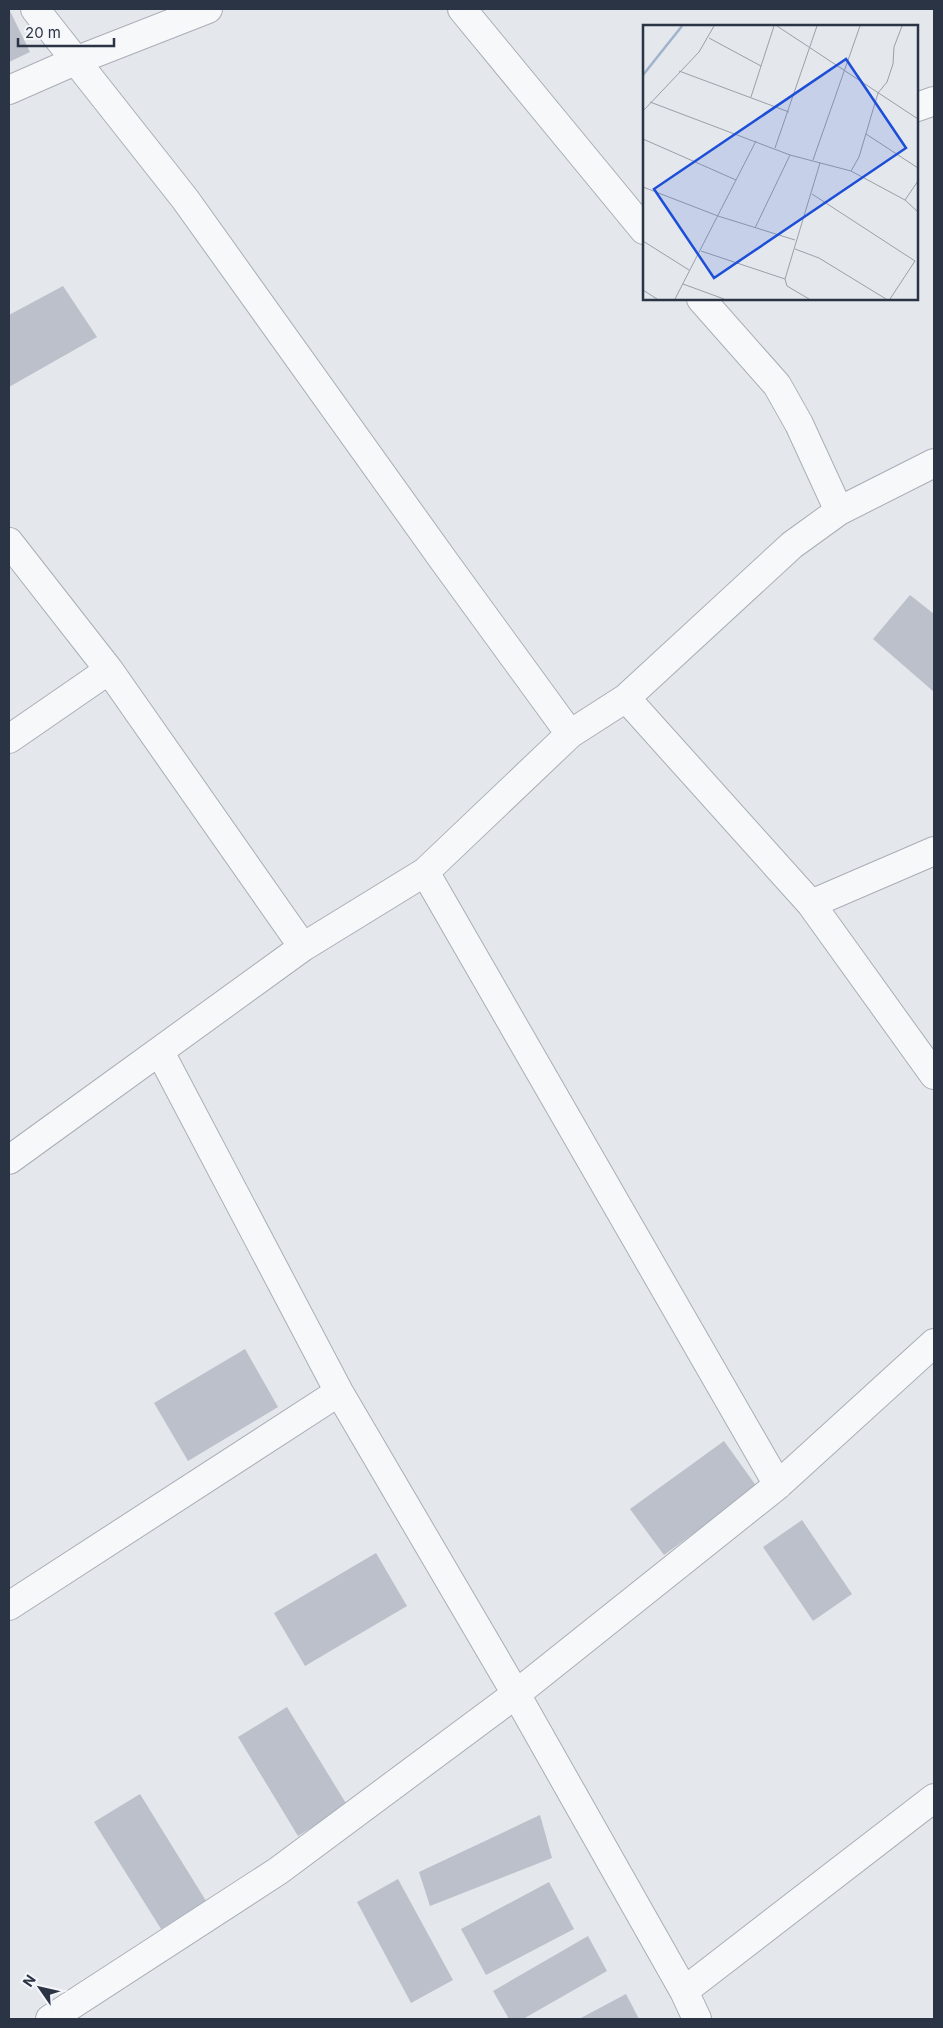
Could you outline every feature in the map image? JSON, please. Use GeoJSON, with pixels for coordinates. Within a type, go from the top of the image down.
{"type":"FeatureCollection","features":[{"type":"Feature","properties":{"kind":"street"},"geometry":{"type":"LineString","coordinates":[[35,9],[185,199],[570,734]]}},
{"type":"Feature","properties":{"kind":"street"},"geometry":{"type":"LineString","coordinates":[[9,90],[75,61],[208,9]]}},
{"type":"Feature","properties":{"kind":"street"},"geometry":{"type":"LineString","coordinates":[[462,9],[642,223]]}},
{"type":"Feature","properties":{"kind":"street"},"geometry":{"type":"LineString","coordinates":[[918,107],[934,101]]}},
{"type":"Feature","properties":{"kind":"street"},"geometry":{"type":"LineString","coordinates":[[702,300],[778,385],[799,424],[839,510]]}},
{"type":"Feature","properties":{"kind":"street"},"geometry":{"type":"LineString","coordinates":[[9,1160],[303,947],[425,872],[570,734],[626,698],[792,546],[839,510],[934,463]]}},
{"type":"Feature","properties":{"kind":"street"},"geometry":{"type":"LineString","coordinates":[[9,542],[109,670],[303,947]]}},
{"type":"Feature","properties":{"kind":"street"},"geometry":{"type":"LineString","coordinates":[[9,739],[109,670]]}},
{"type":"Feature","properties":{"kind":"street"},"geometry":{"type":"LineString","coordinates":[[626,698],[811,904],[934,1075]]}},
{"type":"Feature","properties":{"kind":"street"},"geometry":{"type":"LineString","coordinates":[[811,904],[934,851]]}},
{"type":"Feature","properties":{"kind":"street"},"geometry":{"type":"LineString","coordinates":[[425,872],[778,1485]]}},
{"type":"Feature","properties":{"kind":"street"},"geometry":{"type":"LineString","coordinates":[[160,1052],[339,1392],[516,1694],[684,1991],[697,2019]]}},
{"type":"Feature","properties":{"kind":"street"},"geometry":{"type":"LineString","coordinates":[[50,2019],[278,1871],[516,1694],[778,1485],[934,1343]]}},
{"type":"Feature","properties":{"kind":"street"},"geometry":{"type":"LineString","coordinates":[[9,1606],[339,1392]]}},
{"type":"Feature","properties":{"kind":"street"},"geometry":{"type":"LineString","coordinates":[[684,1991],[934,1798]]}},
{"type":"Feature","properties":{"kind":"building"},"geometry":{"type":"Polygon","coordinates":[[[9,9],[30,52],[9,62],[9,9]]]}},
{"type":"Feature","properties":{"kind":"building"},"geometry":{"type":"Polygon","coordinates":[[[63,286],[97,337],[9,387],[9,315],[63,286]]]}},
{"type":"Feature","properties":{"kind":"building"},"geometry":{"type":"Polygon","coordinates":[[[910,595],[934,614],[934,692],[873,639],[910,595]]]}},
{"type":"Feature","properties":{"kind":"building"},"geometry":{"type":"Polygon","coordinates":[[[245,1349],[278,1407],[188,1461],[154,1403],[245,1349]]]}},
{"type":"Feature","properties":{"kind":"building"},"geometry":{"type":"Polygon","coordinates":[[[724,1441],[757,1487],[664,1555],[630,1509],[724,1441]]]}},
{"type":"Feature","properties":{"kind":"building"},"geometry":{"type":"Polygon","coordinates":[[[802,1520],[852,1594],[813,1621],[763,1547],[802,1520]]]}},
{"type":"Feature","properties":{"kind":"building"},"geometry":{"type":"Polygon","coordinates":[[[376,1553],[407,1606],[305,1666],[274,1613],[376,1553]]]}},
{"type":"Feature","properties":{"kind":"building"},"geometry":{"type":"Polygon","coordinates":[[[287,1707],[347,1805],[298,1836],[238,1737],[287,1707]]]}},
{"type":"Feature","properties":{"kind":"building"},"geometry":{"type":"Polygon","coordinates":[[[140,1794],[206,1901],[161,1929],[94,1822],[140,1794]]]}},
{"type":"Feature","properties":{"kind":"building"},"geometry":{"type":"Polygon","coordinates":[[[540,1815],[552,1858],[430,1906],[419,1872],[540,1815]]]}},
{"type":"Feature","properties":{"kind":"building"},"geometry":{"type":"Polygon","coordinates":[[[398,1879],[453,1980],[411,2003],[357,1902],[398,1879]]]}},
{"type":"Feature","properties":{"kind":"building"},"geometry":{"type":"Polygon","coordinates":[[[549,1882],[574,1929],[486,1975],[461,1929],[549,1882]]]}},
{"type":"Feature","properties":{"kind":"building"},"geometry":{"type":"Polygon","coordinates":[[[588,1936],[607,1971],[523,2019],[509,2019],[493,1991],[588,1936]]]}},
{"type":"Feature","properties":{"kind":"building"},"geometry":{"type":"Polygon","coordinates":[[[626,1994],[639,2019],[579,2019],[626,1994]]]}}]}
